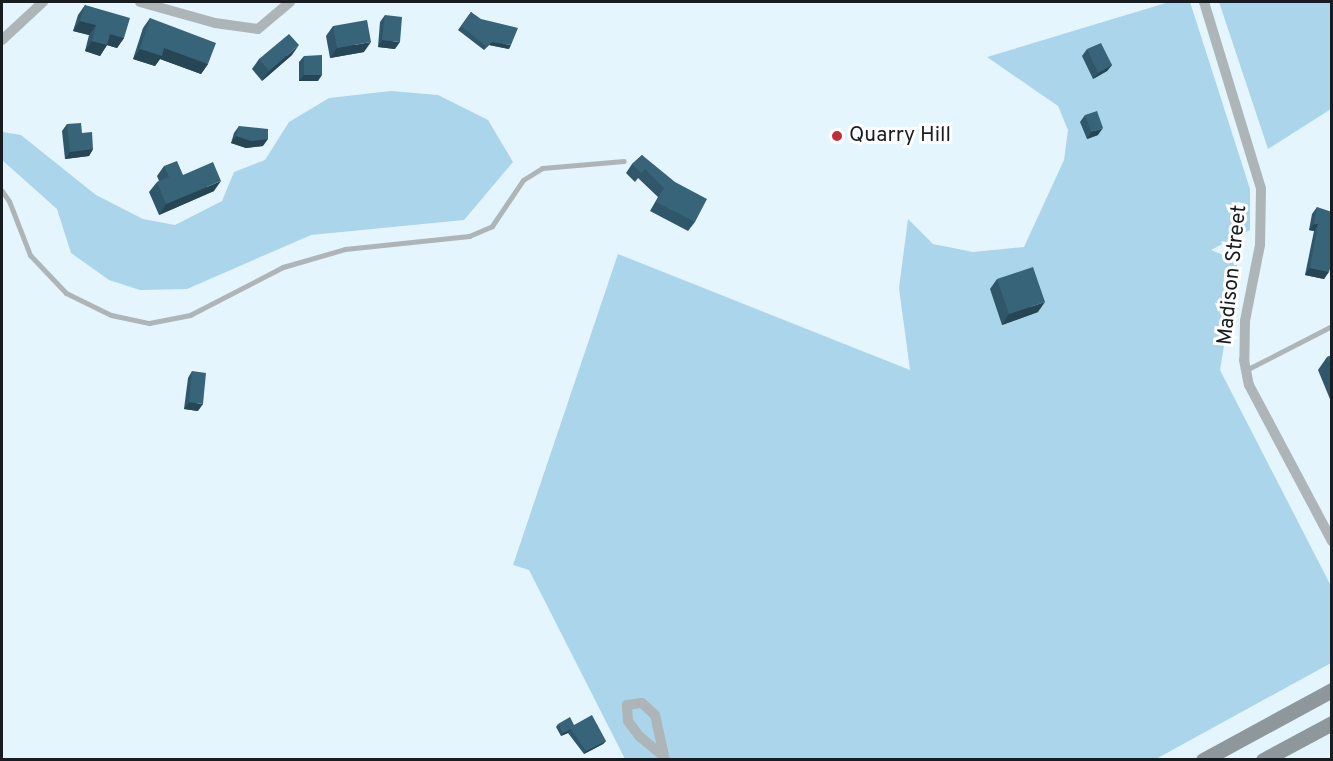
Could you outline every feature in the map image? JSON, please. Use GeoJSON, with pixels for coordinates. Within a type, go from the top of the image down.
{"type":"FeatureCollection","features":[{"type":"Feature","properties":{"kind":"main road"},"geometry":{"type":"LineString","coordinates":[[1203,759],[1332,690]]}},
{"type":"Feature","properties":{"kind":"main road"},"geometry":{"type":"LineString","coordinates":[[1263,759],[1332,723]]}},
{"type":"Feature","properties":{"kind":"street"},"geometry":{"type":"LineString","coordinates":[[2,40],[44,2]]}},
{"type":"Feature","properties":{"kind":"street"},"geometry":{"type":"LineString","coordinates":[[140,2],[215,23],[258,29],[290,2]]}},
{"type":"Feature","properties":{"kind":"street","name":"Madison Street"},"geometry":{"type":"LineString","coordinates":[[1204,2],[1261,189],[1260,245],[1245,321],[1246,370],[1249,385],[1332,541]]}},
{"type":"Feature","properties":{"kind":"street"},"geometry":{"type":"LineString","coordinates":[[642,704],[655,714],[664,758],[628,721],[627,705],[642,704]]}},
{"type":"Feature","properties":{"kind":"lane"},"geometry":{"type":"LineString","coordinates":[[2,191],[30,255],[66,293],[111,315],[149,323],[190,315],[283,267],[345,249],[469,236],[492,226],[522,180],[542,168],[624,161]]}},
{"type":"Feature","properties":{"kind":"lane"},"geometry":{"type":"LineString","coordinates":[[1246,370],[1332,326]]}},
{"type":"Feature","properties":{"kind":"shaded area"},"geometry":{"type":"Polygon","coordinates":[[[1169,2],[1190,2],[1250,189],[1250,230],[1211,250],[1238,261],[1220,370],[1331,586],[1331,663],[1156,759],[625,759],[529,570],[513,565],[618,254],[910,370],[899,288],[908,219],[933,244],[973,252],[1024,247],[1064,160],[1068,130],[1058,106],[987,57],[1169,2]]]}},
{"type":"Feature","properties":{"kind":"shaded area"},"geometry":{"type":"Polygon","coordinates":[[[1219,2],[1331,2],[1331,109],[1268,149],[1219,2]]]}},
{"type":"Feature","properties":{"kind":"shaded area"},"geometry":{"type":"Polygon","coordinates":[[[391,91],[438,95],[488,120],[513,162],[464,220],[311,235],[187,289],[140,290],[109,280],[71,253],[57,209],[2,160],[2,132],[21,135],[96,195],[143,219],[175,225],[222,201],[234,172],[265,160],[289,122],[329,98],[391,91]]]}},
{"type":"Feature","properties":{"kind":"building"},"geometry":{"type":"Polygon","coordinates":[[[85,5],[130,18],[124,38],[110,34],[107,45],[92,41],[96,25],[80,21],[85,5]]]}},
{"type":"Feature","properties":{"kind":"building"},"geometry":{"type":"Polygon","coordinates":[[[471,12],[481,19],[518,28],[511,45],[492,42],[487,47],[461,26],[471,12]]]}},
{"type":"Feature","properties":{"kind":"building"},"geometry":{"type":"Polygon","coordinates":[[[385,15],[402,17],[400,42],[382,40],[385,15]]]}},
{"type":"Feature","properties":{"kind":"building"},"geometry":{"type":"Polygon","coordinates":[[[150,18],[216,43],[208,64],[164,48],[162,56],[140,49],[150,18]]]}},
{"type":"Feature","properties":{"kind":"building"},"geometry":{"type":"Polygon","coordinates":[[[367,20],[371,42],[337,48],[333,26],[367,20]]]}},
{"type":"Feature","properties":{"kind":"building"},"geometry":{"type":"Polygon","coordinates":[[[289,34],[299,45],[269,71],[259,59],[289,34]]]}},
{"type":"Feature","properties":{"kind":"building"},"geometry":{"type":"Polygon","coordinates":[[[1101,43],[1112,65],[1098,73],[1087,49],[1101,43]]]}},
{"type":"Feature","properties":{"kind":"building"},"geometry":{"type":"Polygon","coordinates":[[[322,55],[322,75],[304,75],[304,56],[322,55]]]}},
{"type":"Feature","properties":{"kind":"building"},"geometry":{"type":"Polygon","coordinates":[[[1097,111],[1103,128],[1091,132],[1085,115],[1097,111]]]}},
{"type":"Feature","properties":{"kind":"building"},"geometry":{"type":"Polygon","coordinates":[[[81,123],[82,133],[92,132],[93,149],[70,152],[67,124],[81,123]]]}},
{"type":"Feature","properties":{"kind":"building"},"geometry":{"type":"Polygon","coordinates":[[[239,126],[268,129],[268,139],[251,141],[236,136],[239,126]]]}},
{"type":"Feature","properties":{"kind":"building"},"geometry":{"type":"Polygon","coordinates":[[[642,155],[675,182],[707,199],[695,222],[656,202],[664,188],[645,169],[641,173],[632,164],[642,155]]]}},
{"type":"Feature","properties":{"kind":"building"},"geometry":{"type":"Polygon","coordinates":[[[177,161],[183,175],[213,162],[221,181],[166,204],[157,182],[169,177],[164,166],[177,161]]]}},
{"type":"Feature","properties":{"kind":"building"},"geometry":{"type":"Polygon","coordinates":[[[1317,207],[1332,212],[1332,261],[1329,272],[1310,268],[1318,224],[1314,224],[1317,207]]]}},
{"type":"Feature","properties":{"kind":"building"},"geometry":{"type":"Polygon","coordinates":[[[1033,267],[1045,302],[1009,314],[997,279],[1033,267]]]}},
{"type":"Feature","properties":{"kind":"building"},"geometry":{"type":"Polygon","coordinates":[[[1332,355],[1332,367],[1327,357],[1332,355]]]}},
{"type":"Feature","properties":{"kind":"building"},"geometry":{"type":"Polygon","coordinates":[[[192,371],[206,373],[203,404],[189,402],[192,371]]]}},
{"type":"Feature","properties":{"kind":"building"},"geometry":{"type":"Polygon","coordinates":[[[592,715],[606,741],[586,751],[571,729],[563,733],[558,724],[570,717],[574,725],[592,715]]]}},
{"type":"Feature","properties":{"kind":"place","name":"Quarry Hill"},"geometry":{"type":"Point","coordinates":[837,136]}}]}
